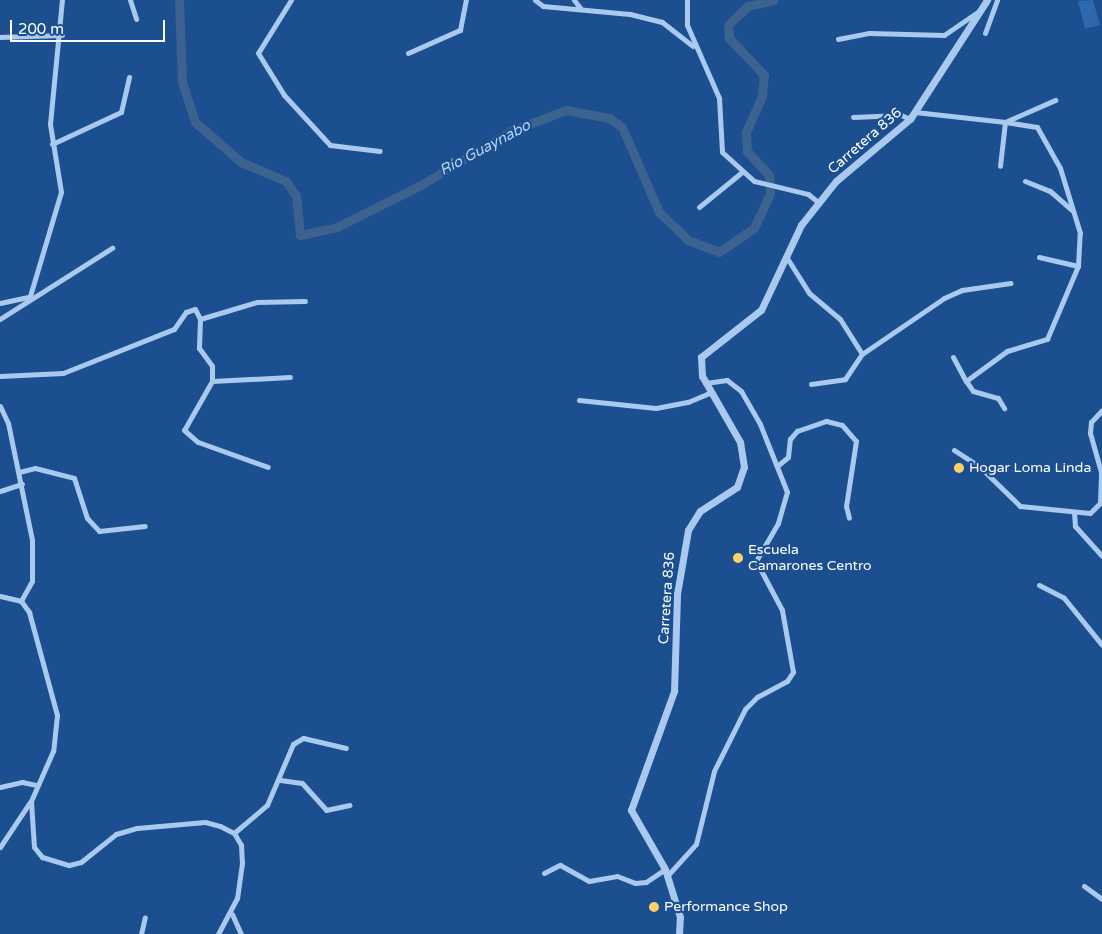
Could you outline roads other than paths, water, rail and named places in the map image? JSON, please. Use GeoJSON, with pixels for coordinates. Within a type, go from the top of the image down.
{"type":"FeatureCollection","features":[{"type":"Feature","properties":{"kind":"street"},"geometry":{"type":"LineString","coordinates":[[0,320],[30,296],[61,192],[50,124],[62,35],[62,0]]}},
{"type":"Feature","properties":{"kind":"street"},"geometry":{"type":"LineString","coordinates":[[130,0],[136,20]]}},
{"type":"Feature","properties":{"kind":"street"},"geometry":{"type":"LineString","coordinates":[[291,0],[258,53],[284,95],[330,145],[380,151]]}},
{"type":"Feature","properties":{"kind":"street"},"geometry":{"type":"LineString","coordinates":[[408,53],[460,30],[466,0]]}},
{"type":"Feature","properties":{"kind":"street"},"geometry":{"type":"LineString","coordinates":[[535,0],[543,6],[581,9],[662,22],[695,48]]}},
{"type":"Feature","properties":{"kind":"street"},"geometry":{"type":"LineString","coordinates":[[574,0],[581,9]]}},
{"type":"Feature","properties":{"kind":"street"},"geometry":{"type":"LineString","coordinates":[[688,0],[686,25],[719,98],[722,152],[754,182],[810,195],[818,204]]}},
{"type":"Feature","properties":{"kind":"street","name":"Carretera 836"},"geometry":{"type":"LineString","coordinates":[[680,934],[680,917],[666,873],[632,817],[632,803],[674,691],[677,594],[688,530],[700,511],[737,487],[744,467],[740,442],[706,384],[701,357],[754,318],[787,258],[801,225],[836,181],[910,119],[987,0]]}},
{"type":"Feature","properties":{"kind":"street"},"geometry":{"type":"LineString","coordinates":[[985,33],[997,0]]}},
{"type":"Feature","properties":{"kind":"street"},"geometry":{"type":"LineString","coordinates":[[838,39],[878,33],[944,35],[981,10]]}},
{"type":"Feature","properties":{"kind":"street"},"geometry":{"type":"LineString","coordinates":[[0,37],[62,35]]}},
{"type":"Feature","properties":{"kind":"street"},"geometry":{"type":"LineString","coordinates":[[52,144],[121,112],[129,77]]}},
{"type":"Feature","properties":{"kind":"street"},"geometry":{"type":"LineString","coordinates":[[1005,122],[1055,100]]}},
{"type":"Feature","properties":{"kind":"street"},"geometry":{"type":"LineString","coordinates":[[915,112],[1037,127],[1060,168],[1080,233],[1078,266],[1051,335],[1007,351],[966,381]]}},
{"type":"Feature","properties":{"kind":"street"},"geometry":{"type":"LineString","coordinates":[[853,116],[901,115],[910,119]]}},
{"type":"Feature","properties":{"kind":"street"},"geometry":{"type":"LineString","coordinates":[[1000,166],[1005,122]]}},
{"type":"Feature","properties":{"kind":"street"},"geometry":{"type":"LineString","coordinates":[[700,207],[742,172]]}},
{"type":"Feature","properties":{"kind":"street"},"geometry":{"type":"LineString","coordinates":[[1025,182],[1050,191],[1072,210]]}},
{"type":"Feature","properties":{"kind":"street"},"geometry":{"type":"LineString","coordinates":[[0,303],[30,296],[61,282],[112,248]]}},
{"type":"Feature","properties":{"kind":"street"},"geometry":{"type":"LineString","coordinates":[[1038,257],[1078,266]]}},
{"type":"Feature","properties":{"kind":"street"},"geometry":{"type":"LineString","coordinates":[[787,258],[809,293],[840,319],[862,354]]}},
{"type":"Feature","properties":{"kind":"street"},"geometry":{"type":"LineString","coordinates":[[810,384],[845,379],[862,354],[953,294],[1011,283]]}},
{"type":"Feature","properties":{"kind":"street"},"geometry":{"type":"LineString","coordinates":[[200,319],[258,302],[305,302]]}},
{"type":"Feature","properties":{"kind":"street"},"geometry":{"type":"LineString","coordinates":[[0,376],[63,373],[174,329],[190,308],[200,319],[199,348],[212,366],[212,381],[188,419],[186,434],[268,467]]}},
{"type":"Feature","properties":{"kind":"street"},"geometry":{"type":"LineString","coordinates":[[953,358],[969,388],[993,395],[1004,408]]}},
{"type":"Feature","properties":{"kind":"street"},"geometry":{"type":"LineString","coordinates":[[212,381],[290,377]]}},
{"type":"Feature","properties":{"kind":"street"},"geometry":{"type":"LineString","coordinates":[[544,874],[560,865],[589,882],[617,876],[636,883],[646,882],[666,873],[696,844],[714,770],[745,709],[793,672],[782,610],[756,561],[787,501],[777,466],[741,391],[727,380],[706,384]]}},
{"type":"Feature","properties":{"kind":"street"},"geometry":{"type":"LineString","coordinates":[[579,400],[656,408],[688,402],[711,392]]}},
{"type":"Feature","properties":{"kind":"street"},"geometry":{"type":"LineString","coordinates":[[0,406],[22,484],[32,540],[32,581],[21,601]]}},
{"type":"Feature","properties":{"kind":"street"},"geometry":{"type":"LineString","coordinates":[[954,450],[976,463],[1020,506],[1090,513],[1100,503],[1101,472],[1090,433],[1091,422],[1102,410]]}},
{"type":"Feature","properties":{"kind":"street"},"geometry":{"type":"LineString","coordinates":[[777,466],[788,457],[790,439],[797,431],[826,421],[842,425],[856,441],[846,506],[849,518]]}},
{"type":"Feature","properties":{"kind":"street"},"geometry":{"type":"LineString","coordinates":[[19,472],[35,468],[74,478],[87,518],[99,531],[145,526]]}},
{"type":"Feature","properties":{"kind":"street"},"geometry":{"type":"LineString","coordinates":[[0,491],[22,484]]}},
{"type":"Feature","properties":{"kind":"street"},"geometry":{"type":"LineString","coordinates":[[1074,512],[1075,526],[1102,556]]}},
{"type":"Feature","properties":{"kind":"street"},"geometry":{"type":"LineString","coordinates":[[1039,585],[1064,598],[1102,644]]}},
{"type":"Feature","properties":{"kind":"street"},"geometry":{"type":"LineString","coordinates":[[0,596],[21,601],[29,612],[57,715],[53,750],[36,785],[31,801],[0,846]]}},
{"type":"Feature","properties":{"kind":"street"},"geometry":{"type":"LineString","coordinates":[[234,833],[267,805],[280,780],[293,744],[303,738],[346,748]]}},
{"type":"Feature","properties":{"kind":"street"},"geometry":{"type":"LineString","coordinates":[[280,780],[302,783],[326,810],[349,805]]}},
{"type":"Feature","properties":{"kind":"street"},"geometry":{"type":"LineString","coordinates":[[0,787],[22,782],[36,785]]}},
{"type":"Feature","properties":{"kind":"street"},"geometry":{"type":"LineString","coordinates":[[31,801],[34,847],[42,857],[69,866],[82,862],[116,834],[137,828],[205,822],[234,833],[241,845],[242,863],[232,914],[218,934]]}},
{"type":"Feature","properties":{"kind":"street"},"geometry":{"type":"LineString","coordinates":[[1084,886],[1102,898]]}},
{"type":"Feature","properties":{"kind":"street"},"geometry":{"type":"LineString","coordinates":[[232,914],[241,934]]}},
{"type":"Feature","properties":{"kind":"street"},"geometry":{"type":"LineString","coordinates":[[141,934],[145,917]]}},
{"type":"Feature","properties":{"kind":"waterway","name":"Río Guaynabo"},"geometry":{"type":"LineString","coordinates":[[179,0],[182,82],[195,122],[241,162],[286,181],[296,196],[300,235],[337,227],[419,186],[511,131],[566,110],[609,118],[622,127],[659,212],[688,240],[719,252],[754,228],[770,193],[769,175],[747,151],[746,132],[762,96],[764,75],[729,38],[728,25],[748,6],[773,0]]}},
{"type":"Feature","properties":{"kind":"place","name":"Hogar Loma Linda"},"geometry":{"type":"Point","coordinates":[959,468]}},
{"type":"Feature","properties":{"kind":"place","name":"Escuela Camarones Centro"},"geometry":{"type":"Point","coordinates":[738,558]}},
{"type":"Feature","properties":{"kind":"place","name":"Performance Shop"},"geometry":{"type":"Point","coordinates":[654,907]}}]}
